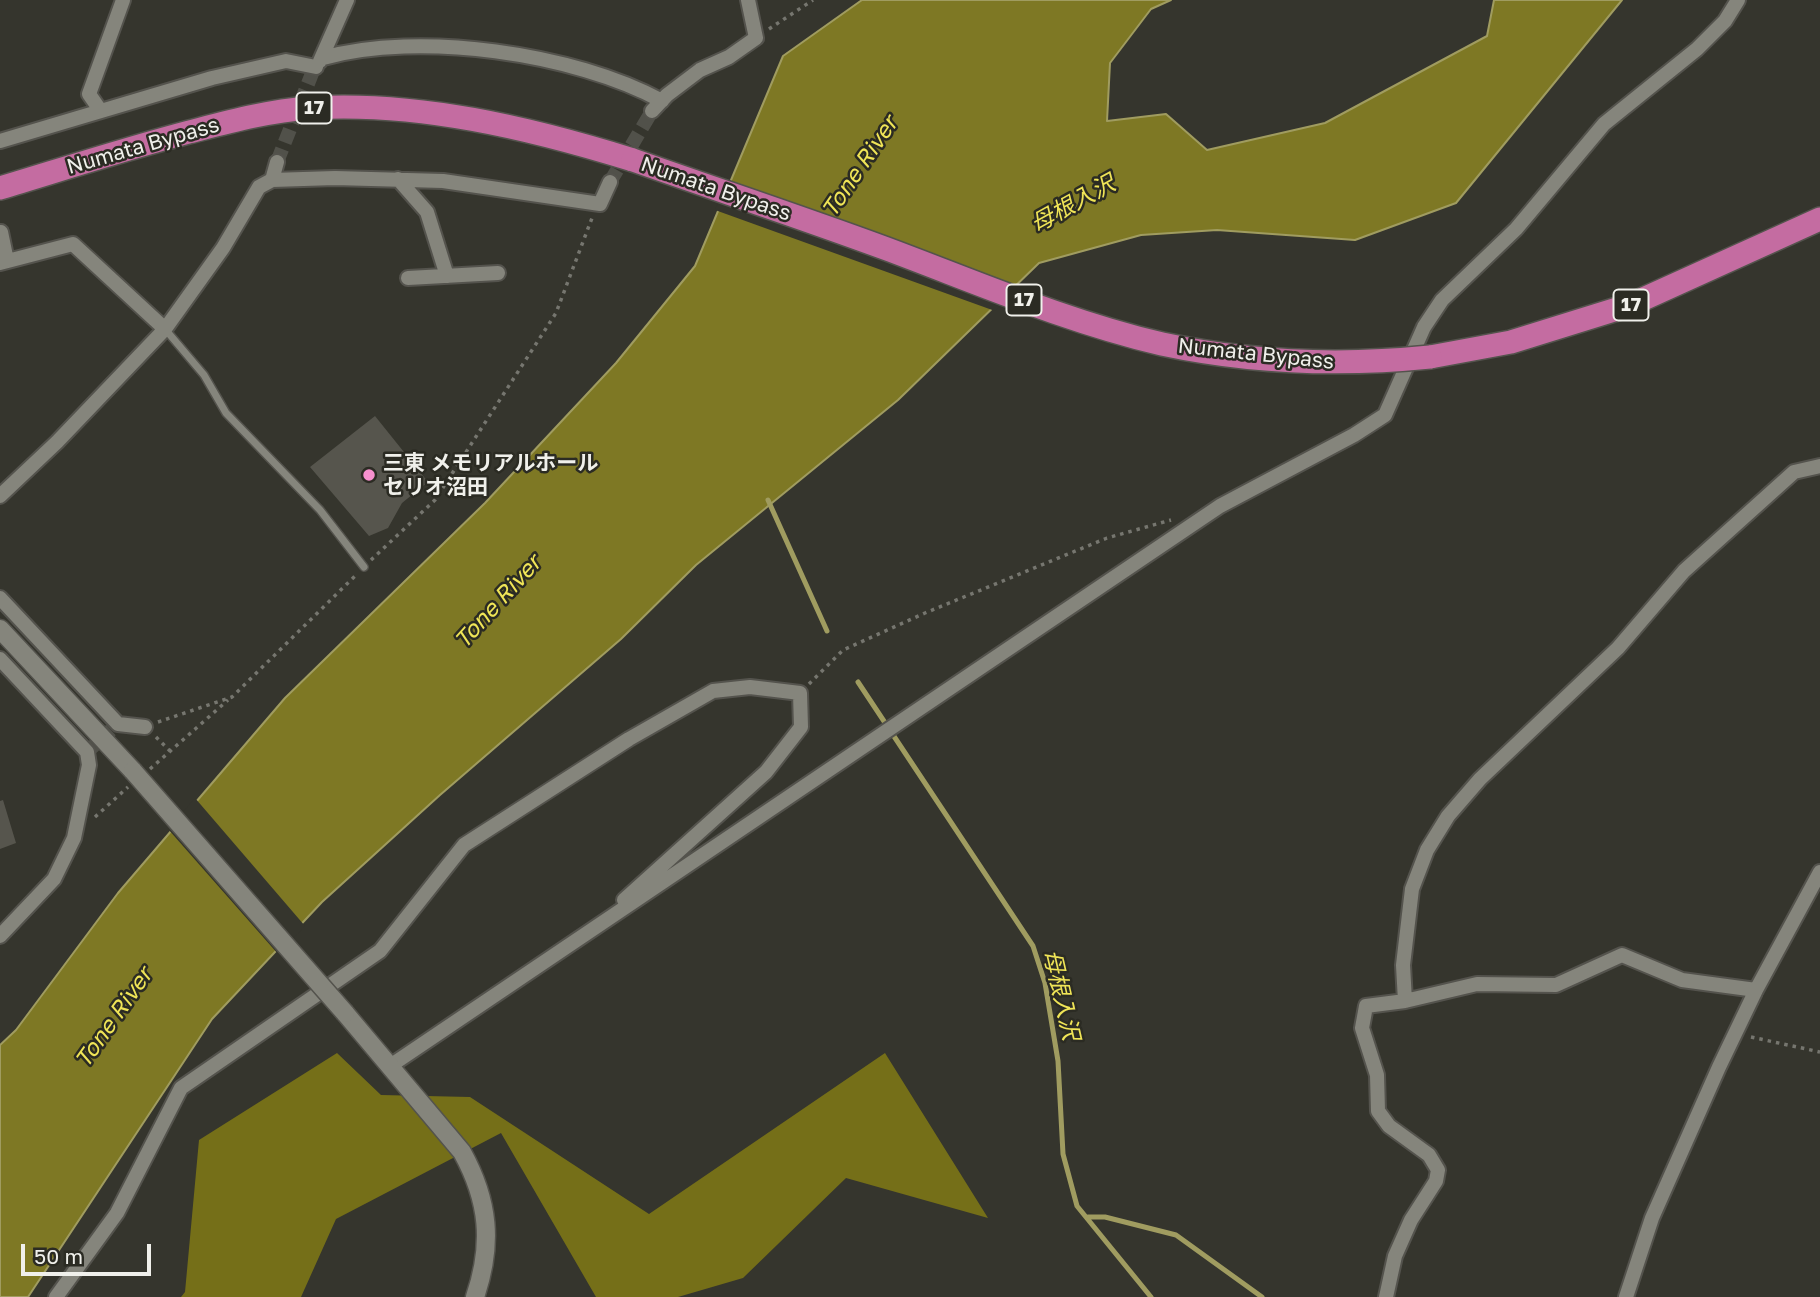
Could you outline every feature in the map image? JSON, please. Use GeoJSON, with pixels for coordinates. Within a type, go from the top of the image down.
{"type":"FeatureCollection","features":[{"type":"Feature","properties":{"kind":"highway","name":"Numata Bypass"},"geometry":{"type":"LineString","coordinates":[[0,188],[232,120],[308,108],[439,115],[528,131],[633,160],[848,235],[1067,316],[1160,343],[1239,357],[1374,363],[1430,357],[1511,342],[1630,305],[1820,219]]}},
{"type":"Feature","properties":{"kind":"street"},"geometry":{"type":"LineString","coordinates":[[100,110],[89,94],[123,0]]}},
{"type":"Feature","properties":{"kind":"street"},"geometry":{"type":"LineString","coordinates":[[317,65],[347,0]]}},
{"type":"Feature","properties":{"kind":"street"},"geometry":{"type":"LineString","coordinates":[[0,141],[212,78],[286,61],[317,65],[351,50],[363,49],[418,47],[481,50],[552,60],[640,89],[657,106],[701,70],[729,57],[756,38],[748,0]]}},
{"type":"Feature","properties":{"kind":"street"},"geometry":{"type":"LineString","coordinates":[[390,1066],[1220,506],[1354,435],[1385,415],[1424,327],[1442,300],[1516,229],[1604,124],[1697,48],[1725,21],[1738,0]]}},
{"type":"Feature","properties":{"kind":"street"},"geometry":{"type":"LineString","coordinates":[[272,180],[277,162]]}},
{"type":"Feature","properties":{"kind":"street"},"geometry":{"type":"LineString","coordinates":[[398,179],[427,212],[447,276]]}},
{"type":"Feature","properties":{"kind":"street"},"geometry":{"type":"LineString","coordinates":[[0,496],[57,442],[165,329],[223,248],[259,187],[272,180],[443,181],[600,204],[610,182]]}},
{"type":"Feature","properties":{"kind":"street"},"geometry":{"type":"LineString","coordinates":[[1,233],[3,262],[73,243],[165,329]]}},
{"type":"Feature","properties":{"kind":"street"},"geometry":{"type":"LineString","coordinates":[[408,278],[498,273]]}},
{"type":"Feature","properties":{"kind":"street"},"geometry":{"type":"LineString","coordinates":[[1405,1001],[1403,965],[1412,889],[1427,850],[1448,816],[1480,779],[1618,648],[1693,563],[1794,472],[1820,466]]}},
{"type":"Feature","properties":{"kind":"street"},"geometry":{"type":"LineString","coordinates":[[0,598],[114,727],[145,727]]}},
{"type":"Feature","properties":{"kind":"street"},"geometry":{"type":"LineString","coordinates":[[0,629],[136,777],[345,1013],[462,1152],[475,1176],[483,1204],[486,1236],[484,1270],[475,1297]]}},
{"type":"Feature","properties":{"kind":"street"},"geometry":{"type":"LineString","coordinates":[[0,659],[88,752],[89,765],[74,838],[54,879],[0,936]]}},
{"type":"Feature","properties":{"kind":"street"},"geometry":{"type":"LineString","coordinates":[[56,1297],[117,1213],[181,1088],[373,957],[464,845],[629,739],[713,691],[750,687],[800,693],[801,727],[766,772],[594,928]]}},
{"type":"Feature","properties":{"kind":"street"},"geometry":{"type":"LineString","coordinates":[[1626,1297],[1652,1218],[1735,1034],[1820,872]]}},
{"type":"Feature","properties":{"kind":"street"},"geometry":{"type":"LineString","coordinates":[[1386,1297],[1395,1256],[1411,1220],[1437,1181],[1438,1170],[1429,1155],[1390,1126],[1378,1111],[1377,1074],[1362,1028],[1366,1006],[1405,1001],[1476,984],[1556,985],[1622,955],[1682,980],[1756,990]]}},
{"type":"Feature","properties":{"kind":"lane"},"geometry":{"type":"LineString","coordinates":[[165,329],[204,375],[226,413],[320,510],[364,567]]}},
{"type":"Feature","properties":{"kind":"path"},"geometry":{"type":"LineString","coordinates":[[756,38],[813,0]]}},
{"type":"Feature","properties":{"kind":"path"},"geometry":{"type":"LineString","coordinates":[[91,826],[96,816],[136,777],[232,697],[435,500],[556,313],[589,223],[600,204]]}},
{"type":"Feature","properties":{"kind":"path"},"geometry":{"type":"LineString","coordinates":[[800,693],[843,650],[1107,538],[1182,516]]}},
{"type":"Feature","properties":{"kind":"path"},"geometry":{"type":"LineString","coordinates":[[170,751],[145,727],[232,697]]}},
{"type":"Feature","properties":{"kind":"path"},"geometry":{"type":"LineString","coordinates":[[1735,1034],[1820,1052]]}},
{"type":"Feature","properties":{"kind":"shaded area"},"geometry":{"type":"Polygon","coordinates":[[[337,1053],[381,1095],[470,1097],[649,1214],[885,1053],[988,1218],[846,1178],[743,1278],[678,1297],[596,1297],[501,1133],[336,1219],[301,1297],[181,1297],[185,1292],[199,1140],[337,1053]]]}},
{"type":"Feature","properties":{"kind":"water","name":"Tone River"},"geometry":{"type":"Polygon","coordinates":[[[862,0],[1171,0],[1151,9],[1110,63],[1107,121],[1166,114],[1207,150],[1325,123],[1487,36],[1494,0],[1622,0],[1456,203],[1355,240],[1217,230],[1141,235],[1039,263],[898,400],[696,565],[621,639],[440,795],[322,902],[212,1019],[28,1297],[0,1297],[0,1045],[16,1030],[118,893],[285,698],[485,503],[616,363],[695,266],[783,56],[862,0]]]}},
{"type":"Feature","properties":{"kind":"pier"},"geometry":{"type":"Polygon","coordinates":[[[727,181],[1020,287],[995,311],[715,210],[727,181]]]}},
{"type":"Feature","properties":{"kind":"pier"},"geometry":{"type":"Polygon","coordinates":[[[195,798],[305,926],[278,954],[168,829],[195,798]]]}},
{"type":"Feature","properties":{"kind":"building","name":"三東 メモリアルホール セリオ沼田"},"geometry":{"type":"Polygon","coordinates":[[[375,416],[428,482],[402,503],[388,528],[369,536],[310,467],[375,416]]]}},
{"type":"Feature","properties":{"kind":"building"},"geometry":{"type":"Polygon","coordinates":[[[3,800],[16,843],[0,849],[0,801],[3,800]]]}},
{"type":"Feature","properties":{"kind":"waterway","name":"母根入沢"},"geometry":{"type":"LineString","coordinates":[[768,500],[827,631]]}},
{"type":"Feature","properties":{"kind":"waterway","name":"母根入沢"},"geometry":{"type":"LineString","coordinates":[[858,682],[1033,946],[1045,983],[1058,1061],[1063,1154],[1077,1206],[1151,1297]]}},
{"type":"Feature","properties":{"kind":"waterway"},"geometry":{"type":"LineString","coordinates":[[1088,1217],[1105,1217],[1176,1235],[1262,1297]]}},
{"type":"Feature","properties":{"kind":"tunnel"},"geometry":{"type":"LineString","coordinates":[[277,162],[313,71]]}},
{"type":"Feature","properties":{"kind":"tunnel"},"geometry":{"type":"LineString","coordinates":[[610,182],[652,111]]}},
{"type":"Feature","properties":{"kind":"tunnel"},"geometry":{"type":"LineString","coordinates":[[88,751],[111,730]]}},
{"type":"Feature","properties":{"kind":"place","name":"三東 メモリアルホール セリオ沼田"},"geometry":{"type":"Point","coordinates":[369,475]}}]}
